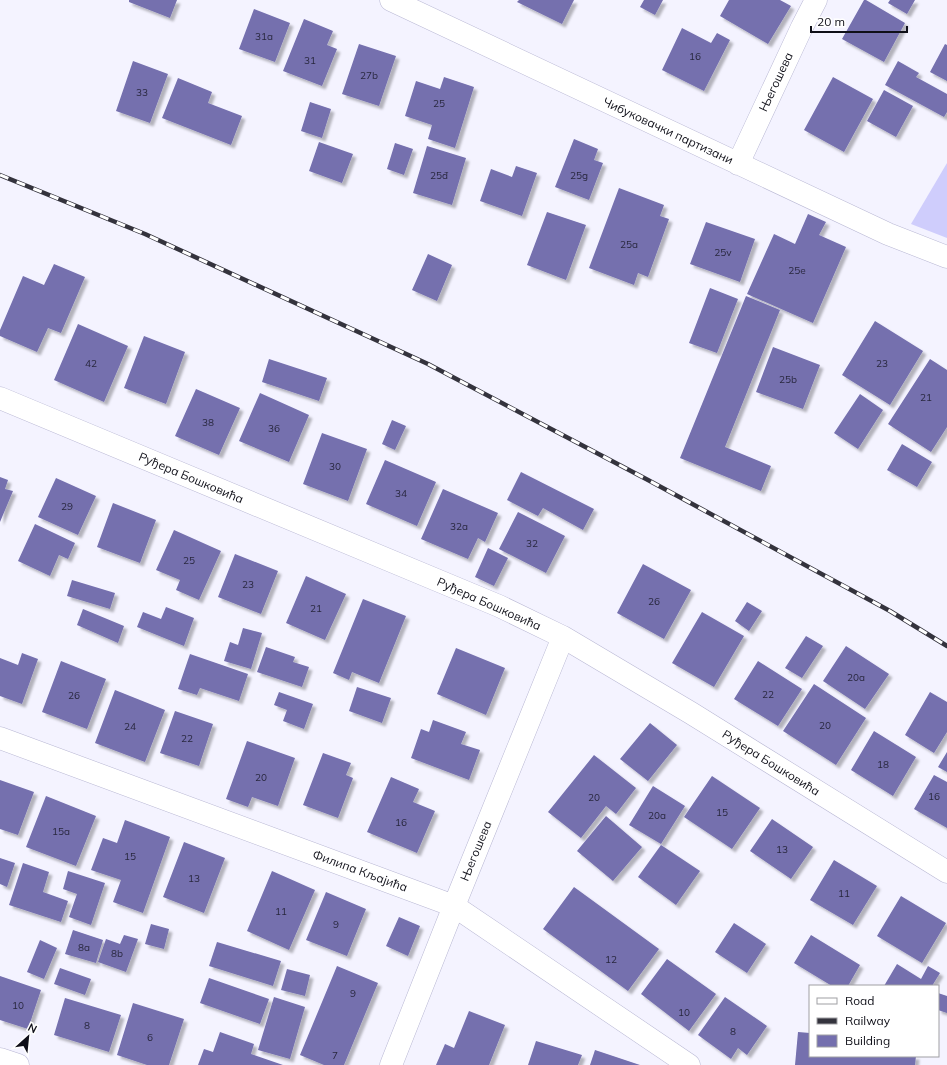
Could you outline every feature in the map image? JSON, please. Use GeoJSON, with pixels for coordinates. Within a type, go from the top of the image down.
{"type":"FeatureCollection","features":[{"type":"Feature","properties":{"kind":"street","name":"Чибуковачки партизани"},"geometry":{"type":"LineString","coordinates":[[391,0],[888,234],[947,257]]}},
{"type":"Feature","properties":{"kind":"street","name":"Његошева"},"geometry":{"type":"LineString","coordinates":[[738,164],[816,0]]}},
{"type":"Feature","properties":{"kind":"street","name":"Руђера Бошковића"},"geometry":{"type":"LineString","coordinates":[[0,398],[498,606],[563,637],[691,713],[947,872]]}},
{"type":"Feature","properties":{"kind":"street","name":"Његошева"},"geometry":{"type":"LineString","coordinates":[[391,1065],[563,637]]}},
{"type":"Feature","properties":{"kind":"street","name":"Филипа Кљајића"},"geometry":{"type":"LineString","coordinates":[[0,738],[454,906],[689,1065]]}},
{"type":"Feature","properties":{"kind":"street"},"geometry":{"type":"LineString","coordinates":[[0,1060],[18,1065]]}},
{"type":"Feature","properties":{"kind":"shaded area"},"geometry":{"type":"Polygon","coordinates":[[[947,163],[947,238],[911,224],[947,163]]]}},
{"type":"Feature","properties":{"kind":"building"},"geometry":{"type":"Polygon","coordinates":[[[129,0],[177,0],[170,18],[129,2],[129,0]]]}},
{"type":"Feature","properties":{"kind":"building"},"geometry":{"type":"Polygon","coordinates":[[[519,0],[574,0],[562,24],[517,2],[519,0]]]}},
{"type":"Feature","properties":{"kind":"building"},"geometry":{"type":"Polygon","coordinates":[[[644,0],[663,0],[655,15],[640,7],[644,0]]]}},
{"type":"Feature","properties":{"kind":"building"},"geometry":{"type":"Polygon","coordinates":[[[729,0],[780,0],[791,6],[768,44],[720,16],[729,0]]]}},
{"type":"Feature","properties":{"kind":"building"},"geometry":{"type":"Polygon","coordinates":[[[864,0],[905,23],[884,62],[842,39],[864,0]]]}},
{"type":"Feature","properties":{"kind":"building"},"geometry":{"type":"Polygon","coordinates":[[[890,0],[915,0],[907,14],[888,3],[890,0]]]}},
{"type":"Feature","properties":{"kind":"building"},"geometry":{"type":"Polygon","coordinates":[[[254,9],[290,23],[275,62],[239,49],[254,9]]]}},
{"type":"Feature","properties":{"kind":"building"},"geometry":{"type":"Polygon","coordinates":[[[304,19],[333,31],[327,45],[337,49],[322,86],[283,71],[304,19]]]}},
{"type":"Feature","properties":{"kind":"building"},"geometry":{"type":"Polygon","coordinates":[[[682,28],[711,43],[717,33],[730,40],[704,91],[662,70],[682,28]]]}},
{"type":"Feature","properties":{"kind":"building"},"geometry":{"type":"Polygon","coordinates":[[[359,44],[396,56],[379,106],[342,94],[359,44]]]}},
{"type":"Feature","properties":{"kind":"building"},"geometry":{"type":"Polygon","coordinates":[[[945,44],[947,45],[947,81],[930,72],[945,44]]]}},
{"type":"Feature","properties":{"kind":"building"},"geometry":{"type":"Polygon","coordinates":[[[133,61],[168,74],[150,123],[116,111],[133,61]]]}},
{"type":"Feature","properties":{"kind":"building"},"geometry":{"type":"Polygon","coordinates":[[[898,61],[919,73],[916,77],[947,94],[947,112],[944,117],[885,85],[898,61]]]}},
{"type":"Feature","properties":{"kind":"building"},"geometry":{"type":"Polygon","coordinates":[[[444,77],[474,87],[455,148],[428,139],[432,125],[405,116],[416,81],[440,89],[444,77]]]}},
{"type":"Feature","properties":{"kind":"building"},"geometry":{"type":"Polygon","coordinates":[[[833,77],[873,99],[844,152],[804,130],[833,77]]]}},
{"type":"Feature","properties":{"kind":"building"},"geometry":{"type":"Polygon","coordinates":[[[178,78],[212,92],[208,103],[242,116],[231,145],[162,118],[178,78]]]}},
{"type":"Feature","properties":{"kind":"building"},"geometry":{"type":"Polygon","coordinates":[[[884,90],[913,106],[896,137],[867,121],[884,90]]]}},
{"type":"Feature","properties":{"kind":"building"},"geometry":{"type":"Polygon","coordinates":[[[310,102],[331,109],[322,138],[301,131],[310,102]]]}},
{"type":"Feature","properties":{"kind":"building"},"geometry":{"type":"Polygon","coordinates":[[[574,139],[598,149],[594,160],[603,163],[589,200],[555,187],[574,139]]]}},
{"type":"Feature","properties":{"kind":"building"},"geometry":{"type":"Polygon","coordinates":[[[319,142],[353,154],[342,183],[309,171],[319,142]]]}},
{"type":"Feature","properties":{"kind":"building"},"geometry":{"type":"Polygon","coordinates":[[[395,143],[413,149],[404,175],[387,169],[395,143]]]}},
{"type":"Feature","properties":{"kind":"building"},"geometry":{"type":"Polygon","coordinates":[[[427,146],[466,158],[452,205],[413,193],[427,146]]]}},
{"type":"Feature","properties":{"kind":"building"},"geometry":{"type":"Polygon","coordinates":[[[516,166],[537,173],[522,216],[480,201],[491,169],[512,177],[516,166]]]}},
{"type":"Feature","properties":{"kind":"building"},"geometry":{"type":"Polygon","coordinates":[[[619,188],[664,205],[660,216],[669,219],[648,277],[638,273],[634,285],[589,268],[619,188]]]}},
{"type":"Feature","properties":{"kind":"building"},"geometry":{"type":"Polygon","coordinates":[[[547,212],[586,225],[566,280],[527,265],[547,212]]]}},
{"type":"Feature","properties":{"kind":"building"},"geometry":{"type":"Polygon","coordinates":[[[808,214],[826,222],[819,235],[846,247],[813,323],[747,294],[774,234],[795,244],[808,214]]]}},
{"type":"Feature","properties":{"kind":"building"},"geometry":{"type":"Polygon","coordinates":[[[706,222],[755,239],[740,282],[690,264],[706,222]]]}},
{"type":"Feature","properties":{"kind":"building"},"geometry":{"type":"Polygon","coordinates":[[[428,254],[452,265],[437,301],[412,290],[428,254]]]}},
{"type":"Feature","properties":{"kind":"building"},"geometry":{"type":"Polygon","coordinates":[[[54,264],[85,277],[61,333],[48,328],[37,352],[0,336],[0,330],[23,276],[44,285],[54,264]]]}},
{"type":"Feature","properties":{"kind":"building"},"geometry":{"type":"Polygon","coordinates":[[[710,288],[738,299],[717,353],[689,343],[710,288]]]}},
{"type":"Feature","properties":{"kind":"building"},"geometry":{"type":"Polygon","coordinates":[[[746,296],[780,310],[725,447],[771,466],[761,491],[680,458],[746,296]]]}},
{"type":"Feature","properties":{"kind":"building"},"geometry":{"type":"Polygon","coordinates":[[[875,321],[923,351],[890,405],[842,375],[875,321]]]}},
{"type":"Feature","properties":{"kind":"building"},"geometry":{"type":"Polygon","coordinates":[[[78,324],[128,346],[104,402],[54,380],[78,324]]]}},
{"type":"Feature","properties":{"kind":"building"},"geometry":{"type":"Polygon","coordinates":[[[144,336],[185,352],[166,404],[124,388],[144,336]]]}},
{"type":"Feature","properties":{"kind":"building"},"geometry":{"type":"Polygon","coordinates":[[[773,347],[820,365],[803,409],[756,392],[773,347]]]}},
{"type":"Feature","properties":{"kind":"building"},"geometry":{"type":"Polygon","coordinates":[[[269,359],[327,378],[319,401],[262,382],[269,359]]]}},
{"type":"Feature","properties":{"kind":"building"},"geometry":{"type":"Polygon","coordinates":[[[930,359],[947,370],[947,427],[931,452],[888,424],[930,359]]]}},
{"type":"Feature","properties":{"kind":"building"},"geometry":{"type":"Polygon","coordinates":[[[196,389],[240,408],[219,455],[175,436],[196,389]]]}},
{"type":"Feature","properties":{"kind":"building"},"geometry":{"type":"Polygon","coordinates":[[[260,393],[309,415],[289,462],[239,441],[260,393]]]}},
{"type":"Feature","properties":{"kind":"building"},"geometry":{"type":"Polygon","coordinates":[[[860,394],[883,410],[858,449],[834,433],[860,394]]]}},
{"type":"Feature","properties":{"kind":"building"},"geometry":{"type":"Polygon","coordinates":[[[392,420],[406,426],[395,450],[382,444],[392,420]]]}},
{"type":"Feature","properties":{"kind":"building"},"geometry":{"type":"Polygon","coordinates":[[[322,433],[367,449],[348,501],[303,484],[322,433]]]}},
{"type":"Feature","properties":{"kind":"building"},"geometry":{"type":"Polygon","coordinates":[[[902,444],[932,462],[917,487],[887,470],[902,444]]]}},
{"type":"Feature","properties":{"kind":"building"},"geometry":{"type":"Polygon","coordinates":[[[385,460],[436,482],[417,526],[366,504],[385,460]]]}},
{"type":"Feature","properties":{"kind":"building"},"geometry":{"type":"Polygon","coordinates":[[[521,472],[594,509],[583,530],[543,508],[538,516],[507,500],[521,472]]]}},
{"type":"Feature","properties":{"kind":"building"},"geometry":{"type":"Polygon","coordinates":[[[0,477],[8,480],[5,489],[13,491],[0,522],[0,477]]]}},
{"type":"Feature","properties":{"kind":"building"},"geometry":{"type":"Polygon","coordinates":[[[56,478],[96,496],[78,535],[38,517],[56,478]]]}},
{"type":"Feature","properties":{"kind":"building"},"geometry":{"type":"Polygon","coordinates":[[[443,489],[498,513],[485,542],[478,538],[468,559],[421,539],[443,489]]]}},
{"type":"Feature","properties":{"kind":"building"},"geometry":{"type":"Polygon","coordinates":[[[113,503],[156,520],[140,563],[97,547],[113,503]]]}},
{"type":"Feature","properties":{"kind":"building"},"geometry":{"type":"Polygon","coordinates":[[[518,512],[565,536],[546,573],[499,549],[518,512]]]}},
{"type":"Feature","properties":{"kind":"building"},"geometry":{"type":"Polygon","coordinates":[[[35,524],[75,543],[68,559],[59,555],[50,576],[18,561],[35,524]]]}},
{"type":"Feature","properties":{"kind":"building"},"geometry":{"type":"Polygon","coordinates":[[[174,530],[221,551],[199,600],[176,590],[180,580],[156,570],[174,530]]]}},
{"type":"Feature","properties":{"kind":"building"},"geometry":{"type":"Polygon","coordinates":[[[488,548],[508,558],[494,586],[475,577],[488,548]]]}},
{"type":"Feature","properties":{"kind":"building"},"geometry":{"type":"Polygon","coordinates":[[[235,554],[278,571],[261,614],[218,597],[235,554]]]}},
{"type":"Feature","properties":{"kind":"building"},"geometry":{"type":"Polygon","coordinates":[[[643,564],[691,590],[664,639],[617,613],[643,564]]]}},
{"type":"Feature","properties":{"kind":"building"},"geometry":{"type":"Polygon","coordinates":[[[306,576],[346,594],[325,640],[286,623],[306,576]]]}},
{"type":"Feature","properties":{"kind":"building"},"geometry":{"type":"Polygon","coordinates":[[[72,580],[115,593],[110,609],[67,596],[72,580]]]}},
{"type":"Feature","properties":{"kind":"building"},"geometry":{"type":"Polygon","coordinates":[[[363,599],[406,616],[379,683],[352,672],[349,680],[333,673],[363,599]]]}},
{"type":"Feature","properties":{"kind":"building"},"geometry":{"type":"Polygon","coordinates":[[[747,602],[762,611],[749,631],[735,621],[747,602]]]}},
{"type":"Feature","properties":{"kind":"building"},"geometry":{"type":"Polygon","coordinates":[[[166,607],[194,618],[184,646],[137,627],[143,612],[161,619],[166,607]]]}},
{"type":"Feature","properties":{"kind":"building"},"geometry":{"type":"Polygon","coordinates":[[[83,609],[124,626],[118,643],[77,625],[83,609]]]}},
{"type":"Feature","properties":{"kind":"building"},"geometry":{"type":"Polygon","coordinates":[[[702,612],[744,636],[714,687],[672,663],[702,612]]]}},
{"type":"Feature","properties":{"kind":"building"},"geometry":{"type":"Polygon","coordinates":[[[243,628],[262,633],[251,669],[224,661],[230,642],[238,645],[243,628]]]}},
{"type":"Feature","properties":{"kind":"building"},"geometry":{"type":"Polygon","coordinates":[[[806,636],[823,646],[802,678],[785,668],[806,636]]]}},
{"type":"Feature","properties":{"kind":"building"},"geometry":{"type":"Polygon","coordinates":[[[846,646],[889,674],[865,709],[823,681],[846,646]]]}},
{"type":"Feature","properties":{"kind":"building"},"geometry":{"type":"Polygon","coordinates":[[[266,647],[295,657],[293,662],[309,667],[302,687],[257,672],[266,647]]]}},
{"type":"Feature","properties":{"kind":"building"},"geometry":{"type":"Polygon","coordinates":[[[456,648],[505,668],[486,715],[437,694],[456,648]]]}},
{"type":"Feature","properties":{"kind":"building"},"geometry":{"type":"Polygon","coordinates":[[[22,653],[38,659],[22,704],[0,696],[0,658],[18,665],[22,653]]]}},
{"type":"Feature","properties":{"kind":"building"},"geometry":{"type":"Polygon","coordinates":[[[190,654],[248,674],[239,701],[200,688],[197,695],[178,689],[190,654]]]}},
{"type":"Feature","properties":{"kind":"building"},"geometry":{"type":"Polygon","coordinates":[[[61,661],[106,679],[87,729],[42,712],[61,661]]]}},
{"type":"Feature","properties":{"kind":"building"},"geometry":{"type":"Polygon","coordinates":[[[758,661],[802,689],[778,726],[734,699],[758,661]]]}},
{"type":"Feature","properties":{"kind":"building"},"geometry":{"type":"Polygon","coordinates":[[[814,684],[866,718],[836,765],[783,731],[814,684]]]}},
{"type":"Feature","properties":{"kind":"building"},"geometry":{"type":"Polygon","coordinates":[[[357,687],[391,698],[382,723],[349,711],[357,687]]]}},
{"type":"Feature","properties":{"kind":"building"},"geometry":{"type":"Polygon","coordinates":[[[115,690],[165,710],[145,762],[95,743],[115,690]]]}},
{"type":"Feature","properties":{"kind":"building"},"geometry":{"type":"Polygon","coordinates":[[[279,692],[313,704],[304,729],[283,721],[287,710],[274,705],[279,692]]]}},
{"type":"Feature","properties":{"kind":"building"},"geometry":{"type":"Polygon","coordinates":[[[930,692],[947,702],[947,732],[934,753],[905,735],[930,692]]]}},
{"type":"Feature","properties":{"kind":"building"},"geometry":{"type":"Polygon","coordinates":[[[175,711],[213,724],[199,766],[160,753],[175,711]]]}},
{"type":"Feature","properties":{"kind":"building"},"geometry":{"type":"Polygon","coordinates":[[[433,720],[466,732],[461,744],[480,750],[469,780],[411,758],[421,729],[429,732],[433,720]]]}},
{"type":"Feature","properties":{"kind":"building"},"geometry":{"type":"Polygon","coordinates":[[[650,723],[677,745],[648,781],[620,759],[650,723]]]}},
{"type":"Feature","properties":{"kind":"building"},"geometry":{"type":"Polygon","coordinates":[[[874,731],[916,757],[893,796],[851,770],[874,731]]]}},
{"type":"Feature","properties":{"kind":"building"},"geometry":{"type":"Polygon","coordinates":[[[247,741],[295,758],[278,806],[252,797],[248,807],[226,799],[247,741]]]}},
{"type":"Feature","properties":{"kind":"building"},"geometry":{"type":"Polygon","coordinates":[[[947,752],[947,772],[938,767],[947,752]]]}},
{"type":"Feature","properties":{"kind":"building"},"geometry":{"type":"Polygon","coordinates":[[[323,753],[351,763],[346,775],[353,778],[338,818],[303,805],[323,753]]]}},
{"type":"Feature","properties":{"kind":"building"},"geometry":{"type":"Polygon","coordinates":[[[594,755],[636,788],[616,814],[606,806],[581,838],[548,812],[594,755]]]}},
{"type":"Feature","properties":{"kind":"building"},"geometry":{"type":"Polygon","coordinates":[[[934,775],[947,782],[947,828],[914,809],[934,775]]]}},
{"type":"Feature","properties":{"kind":"building"},"geometry":{"type":"Polygon","coordinates":[[[712,776],[760,808],[732,849],[684,817],[712,776]]]}},
{"type":"Feature","properties":{"kind":"building"},"geometry":{"type":"Polygon","coordinates":[[[391,777],[419,789],[413,802],[435,811],[417,853],[367,832],[391,777]]]}},
{"type":"Feature","properties":{"kind":"building"},"geometry":{"type":"Polygon","coordinates":[[[0,780],[34,792],[18,835],[0,829],[0,780]]]}},
{"type":"Feature","properties":{"kind":"building"},"geometry":{"type":"Polygon","coordinates":[[[653,786],[685,806],[661,844],[629,825],[653,786]]]}},
{"type":"Feature","properties":{"kind":"building"},"geometry":{"type":"Polygon","coordinates":[[[46,796],[96,816],[76,866],[26,847],[46,796]]]}},
{"type":"Feature","properties":{"kind":"building"},"geometry":{"type":"Polygon","coordinates":[[[606,816],[642,847],[613,881],[577,851],[606,816]]]}},
{"type":"Feature","properties":{"kind":"building"},"geometry":{"type":"Polygon","coordinates":[[[772,819],[813,847],[791,879],[750,851],[772,819]]]}},
{"type":"Feature","properties":{"kind":"building"},"geometry":{"type":"Polygon","coordinates":[[[125,820],[170,837],[143,913],[113,902],[121,880],[91,870],[103,838],[117,843],[125,820]]]}},
{"type":"Feature","properties":{"kind":"building"},"geometry":{"type":"Polygon","coordinates":[[[184,842],[225,858],[204,913],[163,897],[184,842]]]}},
{"type":"Feature","properties":{"kind":"building"},"geometry":{"type":"Polygon","coordinates":[[[661,845],[700,871],[676,905],[638,877],[661,845]]]}},
{"type":"Feature","properties":{"kind":"building"},"geometry":{"type":"Polygon","coordinates":[[[0,858],[15,863],[7,887],[0,884],[0,858]]]}},
{"type":"Feature","properties":{"kind":"building"},"geometry":{"type":"Polygon","coordinates":[[[834,860],[877,886],[853,925],[810,900],[834,860]]]}},
{"type":"Feature","properties":{"kind":"building"},"geometry":{"type":"Polygon","coordinates":[[[23,863],[49,872],[43,892],[68,901],[61,922],[9,905],[23,863]]]}},
{"type":"Feature","properties":{"kind":"building"},"geometry":{"type":"Polygon","coordinates":[[[68,871],[105,883],[91,925],[69,917],[77,894],[63,889],[68,871]]]}},
{"type":"Feature","properties":{"kind":"building"},"geometry":{"type":"Polygon","coordinates":[[[272,871],[315,890],[289,950],[247,931],[272,871]]]}},
{"type":"Feature","properties":{"kind":"building"},"geometry":{"type":"Polygon","coordinates":[[[574,887],[659,949],[628,991],[543,929],[574,887]]]}},
{"type":"Feature","properties":{"kind":"building"},"geometry":{"type":"Polygon","coordinates":[[[326,892],[366,909],[347,956],[306,940],[326,892]]]}},
{"type":"Feature","properties":{"kind":"building"},"geometry":{"type":"Polygon","coordinates":[[[901,896],[946,923],[922,963],[877,936],[901,896]]]}},
{"type":"Feature","properties":{"kind":"building"},"geometry":{"type":"Polygon","coordinates":[[[399,917],[420,926],[408,956],[386,946],[399,917]]]}},
{"type":"Feature","properties":{"kind":"building"},"geometry":{"type":"Polygon","coordinates":[[[734,923],[766,944],[747,973],[715,952],[734,923]]]}},
{"type":"Feature","properties":{"kind":"building"},"geometry":{"type":"Polygon","coordinates":[[[151,924],[169,929],[164,949],[145,944],[151,924]]]}},
{"type":"Feature","properties":{"kind":"building"},"geometry":{"type":"Polygon","coordinates":[[[73,930],[103,940],[96,963],[65,954],[73,930]]]}},
{"type":"Feature","properties":{"kind":"building"},"geometry":{"type":"Polygon","coordinates":[[[124,935],[138,939],[126,972],[98,962],[106,939],[120,944],[124,935]]]}},
{"type":"Feature","properties":{"kind":"building"},"geometry":{"type":"Polygon","coordinates":[[[811,935],[860,965],[849,985],[830,985],[794,963],[811,935]]]}},
{"type":"Feature","properties":{"kind":"building"},"geometry":{"type":"Polygon","coordinates":[[[40,940],[57,948],[44,979],[27,972],[40,940]]]}},
{"type":"Feature","properties":{"kind":"building"},"geometry":{"type":"Polygon","coordinates":[[[217,942],[281,961],[273,986],[209,966],[217,942]]]}},
{"type":"Feature","properties":{"kind":"building"},"geometry":{"type":"Polygon","coordinates":[[[667,959],[716,994],[689,1031],[641,994],[667,959]]]}},
{"type":"Feature","properties":{"kind":"building"},"geometry":{"type":"Polygon","coordinates":[[[897,964],[921,979],[928,966],[940,973],[933,985],[885,985],[897,964]]]}},
{"type":"Feature","properties":{"kind":"building"},"geometry":{"type":"Polygon","coordinates":[[[337,966],[378,983],[344,1065],[324,1065],[300,1055],[337,966]]]}},
{"type":"Feature","properties":{"kind":"building"},"geometry":{"type":"Polygon","coordinates":[[[60,968],[91,979],[85,995],[54,984],[60,968]]]}},
{"type":"Feature","properties":{"kind":"building"},"geometry":{"type":"Polygon","coordinates":[[[287,969],[310,975],[305,996],[281,990],[287,969]]]}},
{"type":"Feature","properties":{"kind":"building"},"geometry":{"type":"Polygon","coordinates":[[[0,976],[41,990],[28,1029],[0,1020],[0,976]]]}},
{"type":"Feature","properties":{"kind":"building"},"geometry":{"type":"Polygon","coordinates":[[[209,978],[269,999],[260,1024],[200,1003],[209,978]]]}},
{"type":"Feature","properties":{"kind":"building"},"geometry":{"type":"Polygon","coordinates":[[[939,993],[947,996],[947,1013],[939,1010],[939,993]]]}},
{"type":"Feature","properties":{"kind":"building"},"geometry":{"type":"Polygon","coordinates":[[[274,997],[305,1007],[290,1059],[258,1050],[274,997]]]}},
{"type":"Feature","properties":{"kind":"building"},"geometry":{"type":"Polygon","coordinates":[[[725,997],[767,1026],[747,1055],[738,1048],[731,1059],[698,1035],[725,997]]]}},
{"type":"Feature","properties":{"kind":"building"},"geometry":{"type":"Polygon","coordinates":[[[65,998],[121,1015],[109,1052],[54,1035],[65,998]]]}},
{"type":"Feature","properties":{"kind":"building"},"geometry":{"type":"Polygon","coordinates":[[[133,1003],[184,1019],[169,1065],[147,1065],[117,1055],[133,1003]]]}},
{"type":"Feature","properties":{"kind":"building"},"geometry":{"type":"Polygon","coordinates":[[[469,1011],[505,1025],[489,1065],[436,1065],[445,1044],[454,1048],[469,1011]]]}},
{"type":"Feature","properties":{"kind":"building"},"geometry":{"type":"Polygon","coordinates":[[[220,1032],[254,1044],[251,1054],[283,1065],[198,1065],[204,1049],[213,1052],[220,1032]]]}},
{"type":"Feature","properties":{"kind":"building"},"geometry":{"type":"Polygon","coordinates":[[[798,1032],[809,1033],[809,1057],[916,1057],[915,1065],[795,1065],[798,1032]]]}},
{"type":"Feature","properties":{"kind":"building"},"geometry":{"type":"Polygon","coordinates":[[[536,1041],[582,1055],[578,1065],[528,1065],[536,1041]]]}},
{"type":"Feature","properties":{"kind":"building"},"geometry":{"type":"Polygon","coordinates":[[[595,1050],[640,1065],[590,1065],[595,1050]]]}},
{"type":"Feature","properties":{"kind":"railway"},"geometry":{"type":"LineString","coordinates":[[0,175],[145,234],[428,364],[648,480],[890,611],[947,646]]}}]}
